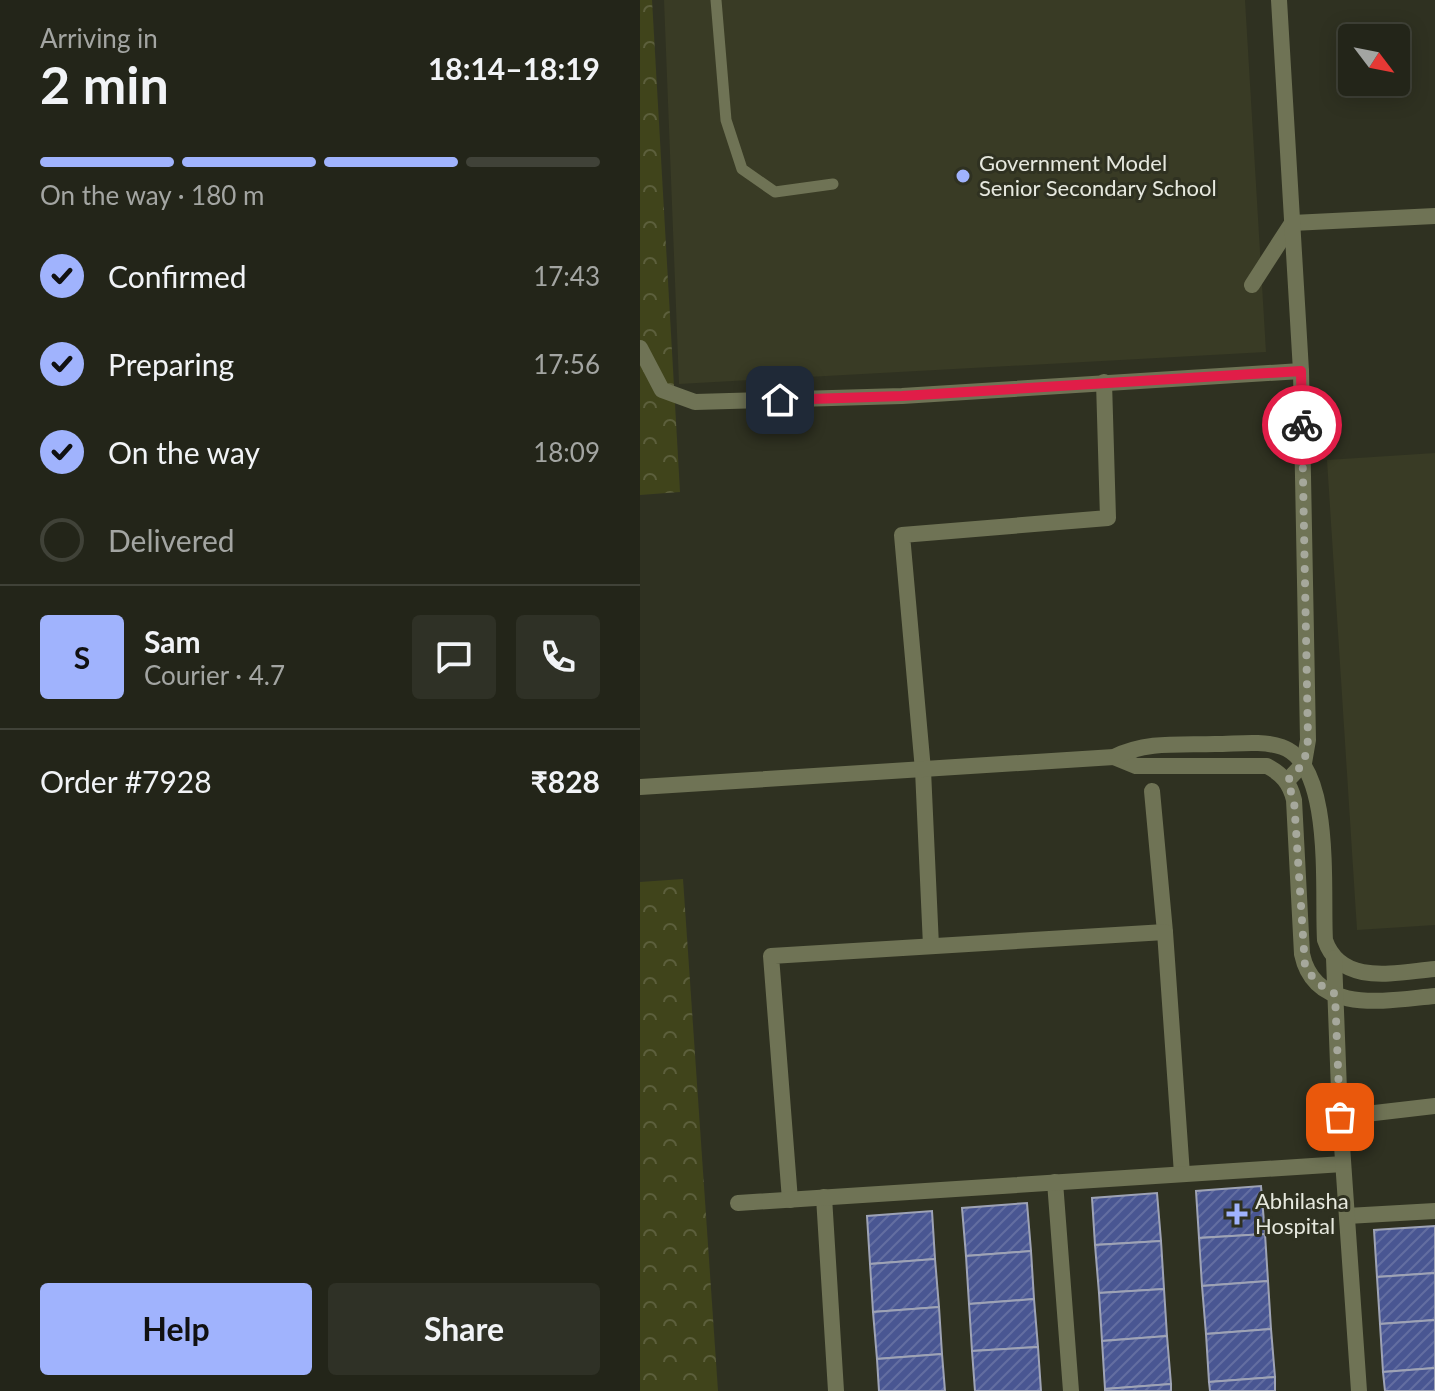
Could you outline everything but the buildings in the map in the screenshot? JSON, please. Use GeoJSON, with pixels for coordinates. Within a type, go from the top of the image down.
{"type":"FeatureCollection","features":[{"type":"Feature","properties":{"kind":"street"},"geometry":{"type":"LineString","coordinates":[[1279,0],[1301,371],[1308,740],[1304,763],[1287,781]]}},
{"type":"Feature","properties":{"kind":"street"},"geometry":{"type":"LineString","coordinates":[[1292,223],[1435,216]]}},
{"type":"Feature","properties":{"kind":"street"},"geometry":{"type":"LineString","coordinates":[[1252,285],[1292,223]]}},
{"type":"Feature","properties":{"kind":"street"},"geometry":{"type":"LineString","coordinates":[[640,348],[662,390],[695,402],[902,396],[1301,371]]}},
{"type":"Feature","properties":{"kind":"street"},"geometry":{"type":"LineString","coordinates":[[931,946],[923,770],[902,535],[1108,518],[1104,382]]}},
{"type":"Feature","properties":{"kind":"street"},"geometry":{"type":"LineString","coordinates":[[640,787],[1114,757],[1137,746],[1267,743],[1291,751],[1304,763],[1316,790],[1325,940],[1334,958],[1340,1117],[1359,1391]]}},
{"type":"Feature","properties":{"kind":"street"},"geometry":{"type":"LineString","coordinates":[[1114,757],[1136,766],[1267,766],[1287,781],[1294,800],[1305,966],[1316,982],[1335,994],[1360,1002],[1435,996]]}},
{"type":"Feature","properties":{"kind":"street"},"geometry":{"type":"LineString","coordinates":[[1152,791],[1182,1174]]}},
{"type":"Feature","properties":{"kind":"street"},"geometry":{"type":"LineString","coordinates":[[790,1200],[771,956],[1165,932]]}},
{"type":"Feature","properties":{"kind":"street"},"geometry":{"type":"LineString","coordinates":[[1334,958],[1364,974],[1435,969]]}},
{"type":"Feature","properties":{"kind":"street"},"geometry":{"type":"LineString","coordinates":[[1340,1117],[1435,1106]]}},
{"type":"Feature","properties":{"kind":"street"},"geometry":{"type":"LineString","coordinates":[[738,1203],[1343,1164]]}},
{"type":"Feature","properties":{"kind":"street"},"geometry":{"type":"LineString","coordinates":[[1055,1182],[1071,1391]]}},
{"type":"Feature","properties":{"kind":"street"},"geometry":{"type":"LineString","coordinates":[[824,1197],[836,1391]]}},
{"type":"Feature","properties":{"kind":"street"},"geometry":{"type":"LineString","coordinates":[[1347,1216],[1435,1211]]}},
{"type":"Feature","properties":{"kind":"lane"},"geometry":{"type":"LineString","coordinates":[[716,0],[726,120],[742,169],[775,192],[833,184]]}},
{"type":"Feature","properties":{"kind":"shaded area","name":"Government Model Senior Secondary School"},"geometry":{"type":"Polygon","coordinates":[[[664,0],[1245,0],[1266,352],[679,384],[664,0]]]}},
{"type":"Feature","properties":{"kind":"shaded area"},"geometry":{"type":"Polygon","coordinates":[[[1435,453],[1435,925],[1357,930],[1327,460],[1435,453]]]}},
{"type":"Feature","properties":{"kind":"green space"},"geometry":{"type":"Polygon","coordinates":[[[640,0],[652,0],[680,492],[640,495],[640,0]]]}},
{"type":"Feature","properties":{"kind":"green space"},"geometry":{"type":"Polygon","coordinates":[[[683,879],[718,1391],[640,1391],[640,882],[683,879]]]}},
{"type":"Feature","properties":{"kind":"way so far"},"geometry":{"type":"LineString","coordinates":[[1302,425],[1308,740],[1304,763],[1287,781],[1294,800],[1302,954],[1305,966],[1316,982],[1335,994],[1340,1117]]}},
{"type":"Feature","properties":{"kind":"place","name":"Government Model Senior Secondary School"},"geometry":{"type":"Point","coordinates":[963,176]}},
{"type":"Feature","properties":{"kind":"place","name":"Abhilasha Hospital"},"geometry":{"type":"Point","coordinates":[1237,1214]}},
{"type":"Feature","properties":{"kind":"route"},"geometry":{"type":"LineString","coordinates":[[780,400],[902,396],[1035,385],[1301,371],[1302,425]]}}]}
